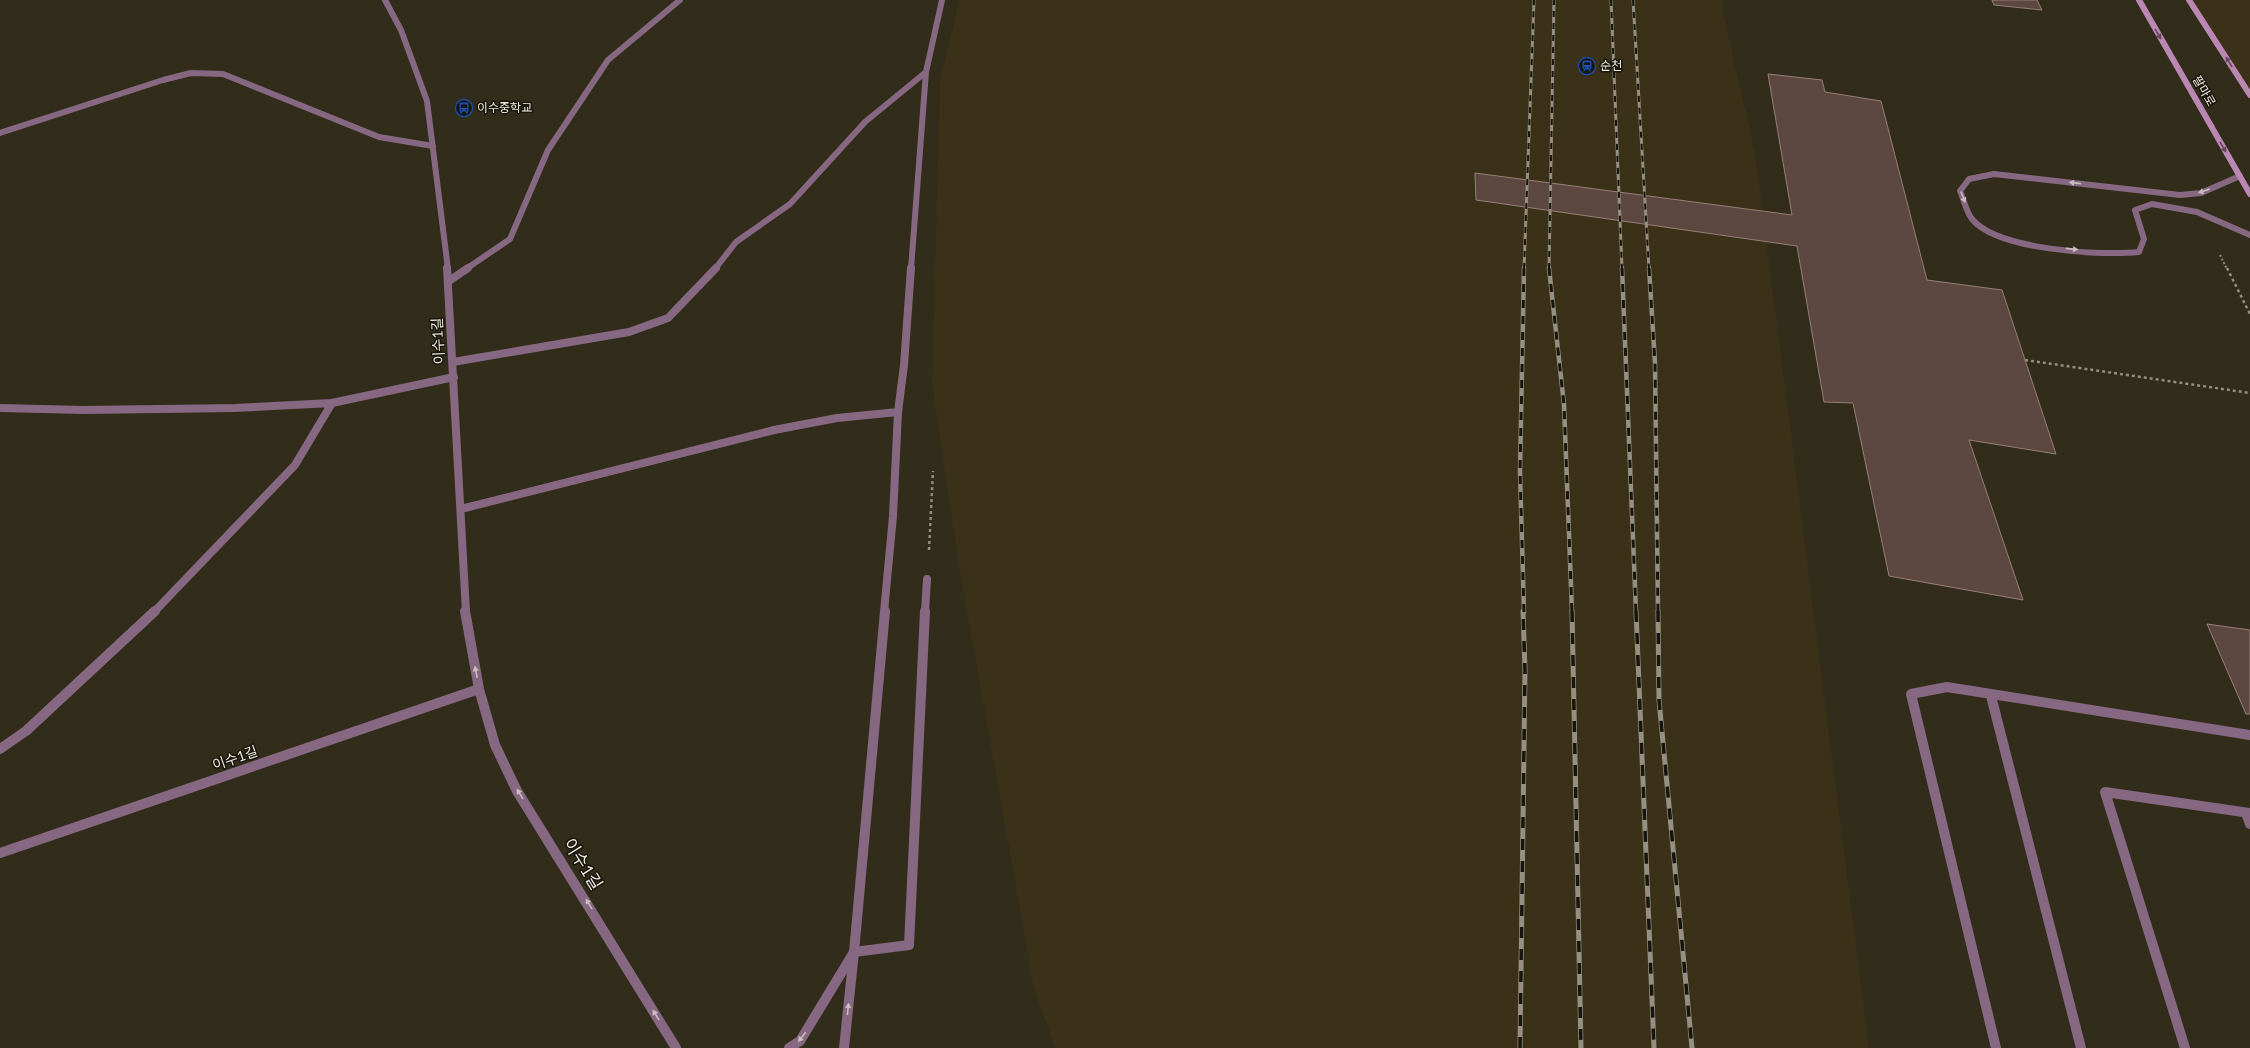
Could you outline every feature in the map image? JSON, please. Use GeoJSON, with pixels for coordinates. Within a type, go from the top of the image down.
{"type":"FeatureCollection","features":[{"type":"Feature","properties":{"kind":"main road","name":"팔마로"},"geometry":{"type":"LineString","coordinates":[[2139,0],[2250,194]]}},
{"type":"Feature","properties":{"kind":"main road"},"geometry":{"type":"LineString","coordinates":[[2189,0],[2250,95]]}},
{"type":"Feature","properties":{"kind":"street","name":"이수1길"},"geometry":{"type":"LineString","coordinates":[[385,0],[401,30],[427,101],[449,281],[466,621],[479,689],[495,745],[518,791],[676,1048]]}},
{"type":"Feature","properties":{"kind":"street"},"geometry":{"type":"LineString","coordinates":[[449,281],[510,239],[548,150],[608,60],[680,0]]}},
{"type":"Feature","properties":{"kind":"street"},"geometry":{"type":"LineString","coordinates":[[844,1048],[893,516],[898,412],[904,365],[926,72],[942,0]]}},
{"type":"Feature","properties":{"kind":"street"},"geometry":{"type":"LineString","coordinates":[[0,133],[163,80],[206,72],[223,74],[379,137],[433,146]]}},
{"type":"Feature","properties":{"kind":"street"},"geometry":{"type":"LineString","coordinates":[[454,362],[629,332],[668,318],[709,277],[736,242],[790,204],[865,122],[926,72]]}},
{"type":"Feature","properties":{"kind":"street"},"geometry":{"type":"LineString","coordinates":[[2240,176],[2201,193],[2180,195],[1994,174],[1976,175],[1963,184],[1960,191],[1972,219],[1992,233],[2019,244],[2118,254],[2139,252],[2144,239],[2135,210],[2152,204],[2197,212],[2250,235]]}},
{"type":"Feature","properties":{"kind":"street"},"geometry":{"type":"LineString","coordinates":[[0,408],[84,410],[235,408],[332,403],[454,377]]}},
{"type":"Feature","properties":{"kind":"street"},"geometry":{"type":"LineString","coordinates":[[0,749],[26,731],[177,589],[295,465],[332,403]]}},
{"type":"Feature","properties":{"kind":"street"},"geometry":{"type":"LineString","coordinates":[[461,509],[774,430],[837,418],[898,412]]}},
{"type":"Feature","properties":{"kind":"street"},"geometry":{"type":"LineString","coordinates":[[854,952],[909,944],[927,579]]}},
{"type":"Feature","properties":{"kind":"street"},"geometry":{"type":"LineString","coordinates":[[1996,1048],[1911,694],[1947,688],[2250,735]]}},
{"type":"Feature","properties":{"kind":"street","name":"이수1길"},"geometry":{"type":"LineString","coordinates":[[0,853],[479,689]]}},
{"type":"Feature","properties":{"kind":"street"},"geometry":{"type":"LineString","coordinates":[[1992,696],[2081,1048]]}},
{"type":"Feature","properties":{"kind":"street"},"geometry":{"type":"LineString","coordinates":[[2185,1048],[2105,792],[2248,813],[2250,824]]}},
{"type":"Feature","properties":{"kind":"street"},"geometry":{"type":"LineString","coordinates":[[789,1048],[800,1041],[809,1028],[854,952]]}},
{"type":"Feature","properties":{"kind":"path"},"geometry":{"type":"LineString","coordinates":[[2220,254],[2250,314]]}},
{"type":"Feature","properties":{"kind":"path"},"geometry":{"type":"LineString","coordinates":[[2025,360],[2250,393]]}},
{"type":"Feature","properties":{"kind":"path"},"geometry":{"type":"LineString","coordinates":[[927,579],[933,471]]}},
{"type":"Feature","properties":{"kind":"shaded area"},"geometry":{"type":"Polygon","coordinates":[[[959,0],[1722,0],[1724,17],[1755,152],[1869,1048],[1055,1048],[1034,988],[959,566],[932,384],[940,82],[959,0]]]}},
{"type":"Feature","properties":{"kind":"shaded area"},"geometry":{"type":"Polygon","coordinates":[[[2192,0],[2250,0],[2250,89],[2192,0]]]}},
{"type":"Feature","properties":{"kind":"building"},"geometry":{"type":"Polygon","coordinates":[[[1992,0],[2037,0],[2042,10],[1994,5],[1992,0]]]}},
{"type":"Feature","properties":{"kind":"building"},"geometry":{"type":"Polygon","coordinates":[[[1768,74],[1822,80],[1825,92],[1881,101],[1927,280],[2002,290],[2056,454],[1969,440],[2023,600],[1889,576],[1853,403],[1824,402],[1797,246],[1476,200],[1475,173],[1792,215],[1768,74]]]}},
{"type":"Feature","properties":{"kind":"building"},"geometry":{"type":"Polygon","coordinates":[[[2207,624],[2250,630],[2250,714],[2246,714],[2207,624]]]}},
{"type":"Feature","properties":{"kind":"railway"},"geometry":{"type":"LineString","coordinates":[[1524,269],[1534,0]]}},
{"type":"Feature","properties":{"kind":"railway"},"geometry":{"type":"LineString","coordinates":[[1549,268],[1554,0]]}},
{"type":"Feature","properties":{"kind":"railway"},"geometry":{"type":"LineString","coordinates":[[1611,0],[1622,269]]}},
{"type":"Feature","properties":{"kind":"railway"},"geometry":{"type":"LineString","coordinates":[[1633,0],[1649,269]]}},
{"type":"Feature","properties":{"kind":"railway"},"geometry":{"type":"LineString","coordinates":[[1524,268],[1520,472],[1524,612]]}},
{"type":"Feature","properties":{"kind":"railway"},"geometry":{"type":"LineString","coordinates":[[1549,268],[1564,405],[1572,612]]}},
{"type":"Feature","properties":{"kind":"railway"},"geometry":{"type":"LineString","coordinates":[[1622,268],[1636,612]]}},
{"type":"Feature","properties":{"kind":"railway"},"geometry":{"type":"LineString","coordinates":[[1649,268],[1655,363],[1658,612]]}},
{"type":"Feature","properties":{"kind":"railway"},"geometry":{"type":"LineString","coordinates":[[1520,1048],[1525,670],[1523,611]]}},
{"type":"Feature","properties":{"kind":"railway"},"geometry":{"type":"LineString","coordinates":[[1572,611],[1581,1048]]}},
{"type":"Feature","properties":{"kind":"railway"},"geometry":{"type":"LineString","coordinates":[[1636,611],[1654,1048]]}},
{"type":"Feature","properties":{"kind":"railway"},"geometry":{"type":"LineString","coordinates":[[1658,611],[1659,700],[1692,1048]]}},
{"type":"Feature","properties":{"kind":"place","name":"순천"},"geometry":{"type":"Point","coordinates":[1587,66]}},
{"type":"Feature","properties":{"kind":"place","name":"이수중학교"},"geometry":{"type":"Point","coordinates":[464,108]}}]}
